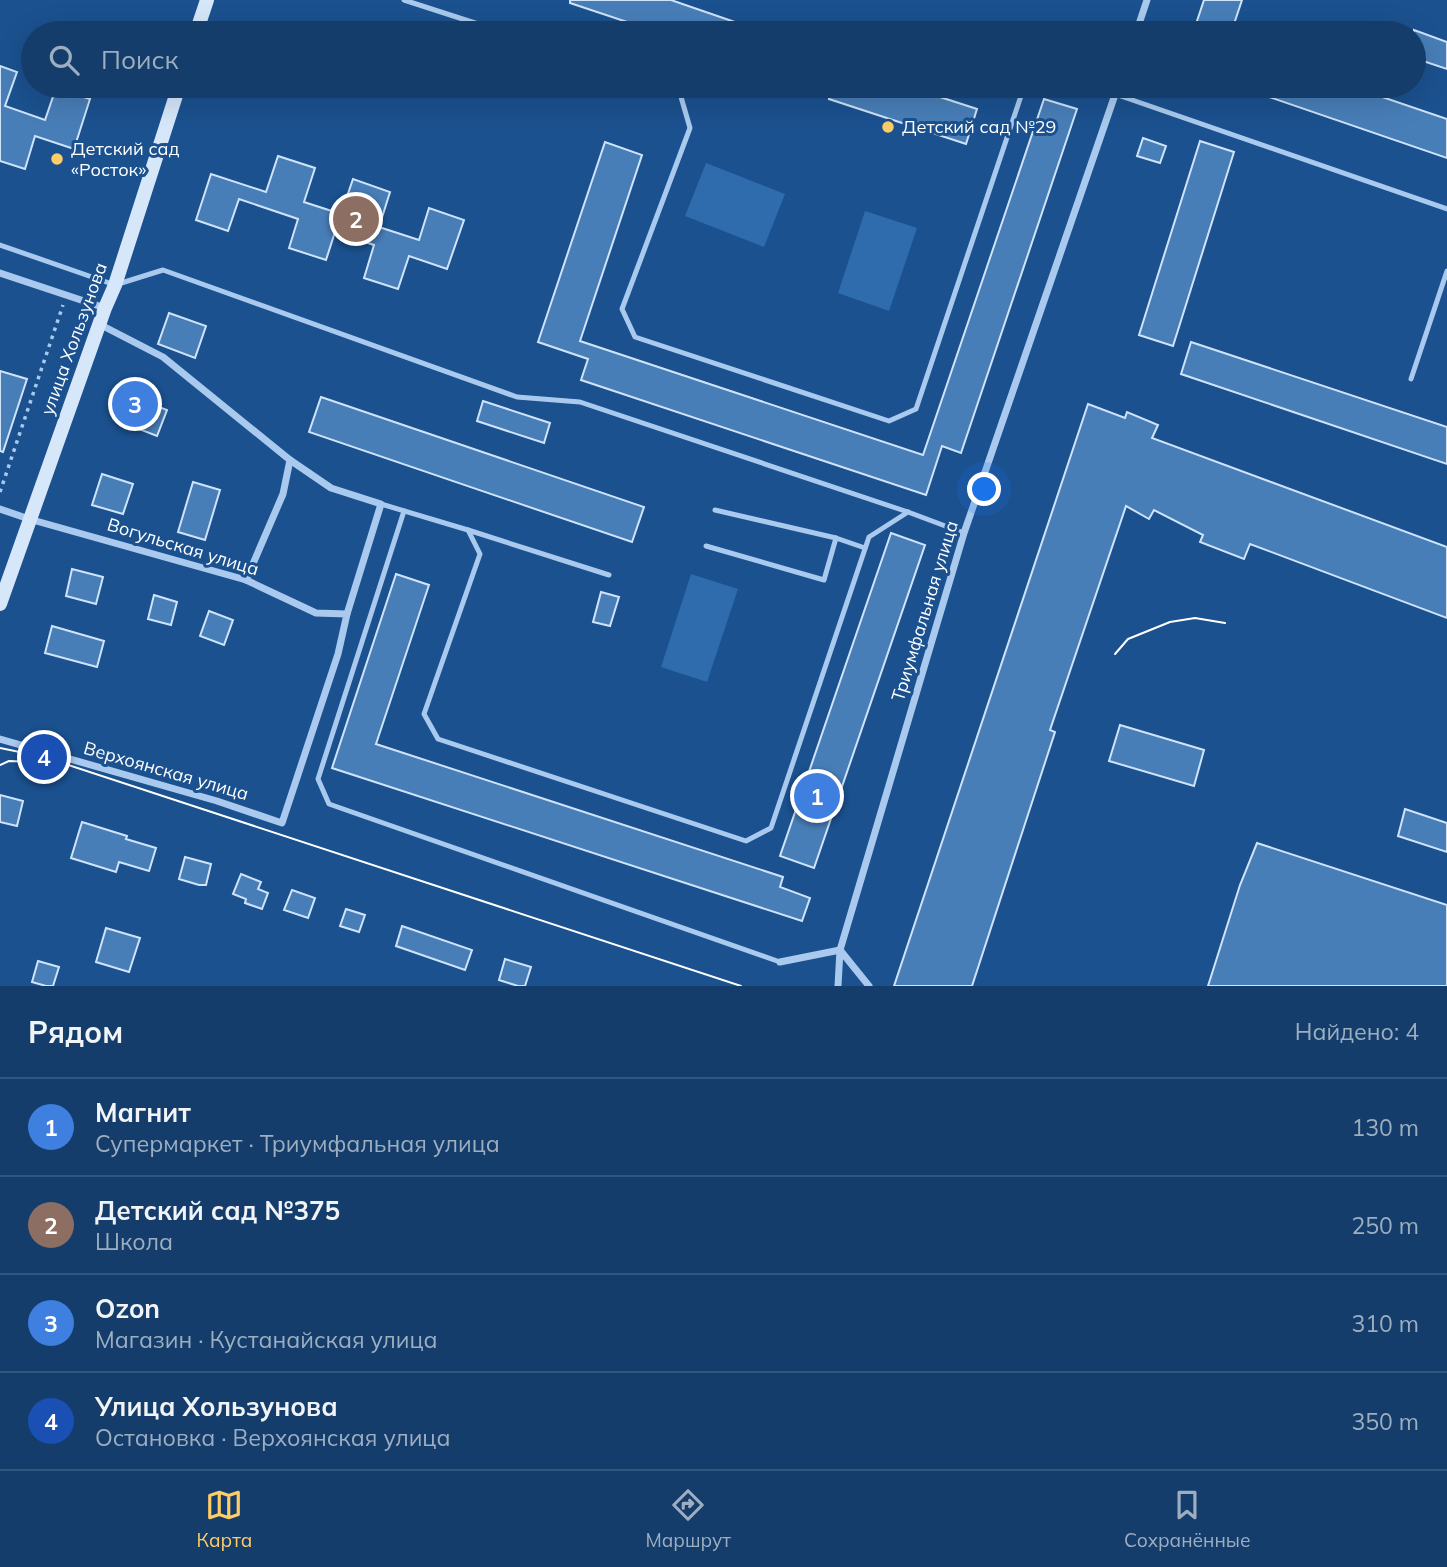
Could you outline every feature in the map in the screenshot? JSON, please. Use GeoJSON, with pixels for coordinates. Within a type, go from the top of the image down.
{"type":"FeatureCollection","features":[{"type":"Feature","properties":{"kind":"street"},"geometry":{"type":"LineString","coordinates":[[200,21],[207,0]]}},
{"type":"Feature","properties":{"kind":"street"},"geometry":{"type":"LineString","coordinates":[[1140,21],[1147,0]]}},
{"type":"Feature","properties":{"kind":"street","name":"улица Хользунова"},"geometry":{"type":"LineString","coordinates":[[0,604],[115,285],[175,98]]}},
{"type":"Feature","properties":{"kind":"street","name":"Триумфальная улица"},"geometry":{"type":"LineString","coordinates":[[838,986],[840,950],[964,533],[1114,98]]}},
{"type":"Feature","properties":{"kind":"street"},"geometry":{"type":"LineString","coordinates":[[0,273],[105,308]]}},
{"type":"Feature","properties":{"kind":"street"},"geometry":{"type":"LineString","coordinates":[[99,324],[163,357],[290,460],[331,488],[381,504],[347,614]]}},
{"type":"Feature","properties":{"kind":"street"},"geometry":{"type":"LineString","coordinates":[[246,580],[283,494],[290,460]]}},
{"type":"Feature","properties":{"kind":"street","name":"Вогульская улица"},"geometry":{"type":"LineString","coordinates":[[0,509],[246,580],[316,613],[347,614]]}},
{"type":"Feature","properties":{"kind":"street","name":"Верхоянская улица"},"geometry":{"type":"LineString","coordinates":[[0,740],[282,823],[338,654],[347,614]]}},
{"type":"Feature","properties":{"kind":"street"},"geometry":{"type":"LineString","coordinates":[[780,962],[840,950],[869,986]]}},
{"type":"Feature","properties":{"kind":"lane"},"geometry":{"type":"LineString","coordinates":[[404,0],[469,21]]}},
{"type":"Feature","properties":{"kind":"lane"},"geometry":{"type":"LineString","coordinates":[[681,98],[690,128],[622,309],[635,337],[889,421],[916,409],[1020,98]]}},
{"type":"Feature","properties":{"kind":"lane"},"geometry":{"type":"LineString","coordinates":[[1127,98],[1447,209]]}},
{"type":"Feature","properties":{"kind":"lane"},"geometry":{"type":"LineString","coordinates":[[0,244],[115,285],[163,270],[517,397],[580,402],[964,533]]}},
{"type":"Feature","properties":{"kind":"lane"},"geometry":{"type":"LineString","coordinates":[[1411,379],[1447,271]]}},
{"type":"Feature","properties":{"kind":"lane"},"geometry":{"type":"LineString","coordinates":[[381,504],[609,575]]}},
{"type":"Feature","properties":{"kind":"lane"},"geometry":{"type":"LineString","coordinates":[[404,510],[318,779],[329,804],[780,962]]}},
{"type":"Feature","properties":{"kind":"lane"},"geometry":{"type":"LineString","coordinates":[[715,510],[836,538],[865,548]]}},
{"type":"Feature","properties":{"kind":"lane"},"geometry":{"type":"LineString","coordinates":[[468,530],[480,554],[424,714],[438,738],[746,841],[771,828],[869,537],[908,512]]}},
{"type":"Feature","properties":{"kind":"lane"},"geometry":{"type":"LineString","coordinates":[[706,546],[824,580],[836,538]]}},
{"type":"Feature","properties":{"kind":"path"},"geometry":{"type":"LineString","coordinates":[[0,492],[66,295]]}},
{"type":"Feature","properties":{"kind":"shaded area"},"geometry":{"type":"Polygon","coordinates":[[[706,163],[785,194],[764,247],[685,216],[706,163]]]}},
{"type":"Feature","properties":{"kind":"shaded area"},"geometry":{"type":"Polygon","coordinates":[[[865,211],[917,228],[889,311],[838,293],[865,211]]]}},
{"type":"Feature","properties":{"kind":"shaded area"},"geometry":{"type":"Polygon","coordinates":[[[691,574],[738,589],[707,682],[661,667],[691,574]]]}},
{"type":"Feature","properties":{"kind":"building"},"geometry":{"type":"Polygon","coordinates":[[[570,0],[671,0],[732,21],[624,21],[570,3],[570,0]]]}},
{"type":"Feature","properties":{"kind":"building"},"geometry":{"type":"Polygon","coordinates":[[[1204,0],[1242,0],[1235,21],[1197,21],[1204,0]]]}},
{"type":"Feature","properties":{"kind":"building"},"geometry":{"type":"Polygon","coordinates":[[[1426,34],[1447,42],[1447,69],[1426,62],[1426,34]]]}},
{"type":"Feature","properties":{"kind":"building"},"geometry":{"type":"Polygon","coordinates":[[[0,66],[17,72],[5,106],[45,120],[53,98],[90,99],[74,149],[35,136],[25,169],[0,161],[0,66]]]}},
{"type":"Feature","properties":{"kind":"building"},"geometry":{"type":"Polygon","coordinates":[[[943,98],[977,109],[966,144],[829,99],[943,98]]]}},
{"type":"Feature","properties":{"kind":"building"},"geometry":{"type":"Polygon","coordinates":[[[1272,98],[1385,98],[1447,119],[1447,158],[1272,98]]]}},
{"type":"Feature","properties":{"kind":"building"},"geometry":{"type":"Polygon","coordinates":[[[1044,99],[1077,109],[961,453],[942,446],[926,495],[581,380],[588,359],[538,342],[605,142],[642,155],[580,341],[923,455],[1044,99]]]}},
{"type":"Feature","properties":{"kind":"building"},"geometry":{"type":"Polygon","coordinates":[[[1143,138],[1166,146],[1160,163],[1137,156],[1143,138]]]}},
{"type":"Feature","properties":{"kind":"building"},"geometry":{"type":"Polygon","coordinates":[[[1200,141],[1234,152],[1173,346],[1139,335],[1200,141]]]}},
{"type":"Feature","properties":{"kind":"building"},"geometry":{"type":"Polygon","coordinates":[[[278,156],[315,168],[304,202],[341,214],[353,179],[390,192],[379,227],[419,240],[429,208],[464,220],[447,269],[409,256],[398,289],[364,278],[374,245],[335,232],[326,260],[289,248],[298,219],[239,199],[228,231],[196,220],[211,174],[266,192],[278,156]]]}},
{"type":"Feature","properties":{"kind":"building"},"geometry":{"type":"Polygon","coordinates":[[[169,313],[206,326],[195,358],[158,344],[169,313]]]}},
{"type":"Feature","properties":{"kind":"building"},"geometry":{"type":"Polygon","coordinates":[[[1191,342],[1447,427],[1447,464],[1181,374],[1191,342]]]}},
{"type":"Feature","properties":{"kind":"building"},"geometry":{"type":"Polygon","coordinates":[[[0,371],[27,379],[3,452],[0,451],[0,371]]]}},
{"type":"Feature","properties":{"kind":"building"},"geometry":{"type":"Polygon","coordinates":[[[131,396],[167,410],[157,436],[121,422],[131,396]]]}},
{"type":"Feature","properties":{"kind":"building"},"geometry":{"type":"Polygon","coordinates":[[[321,397],[644,507],[632,542],[309,432],[321,397]]]}},
{"type":"Feature","properties":{"kind":"building"},"geometry":{"type":"Polygon","coordinates":[[[483,401],[550,423],[544,443],[477,421],[483,401]]]}},
{"type":"Feature","properties":{"kind":"building"},"geometry":{"type":"Polygon","coordinates":[[[1088,404],[1125,418],[1127,412],[1158,425],[1152,438],[1447,547],[1447,618],[1250,544],[1244,559],[1200,542],[1203,535],[1154,510],[1149,519],[1126,506],[1050,730],[1055,732],[972,986],[894,986],[1088,404]]]}},
{"type":"Feature","properties":{"kind":"building"},"geometry":{"type":"Polygon","coordinates":[[[102,474],[133,484],[123,514],[92,505],[102,474]]]}},
{"type":"Feature","properties":{"kind":"building"},"geometry":{"type":"Polygon","coordinates":[[[193,482],[220,490],[205,540],[178,532],[193,482]]]}},
{"type":"Feature","properties":{"kind":"building"},"geometry":{"type":"Polygon","coordinates":[[[891,533],[925,545],[814,868],[780,856],[891,533]]]}},
{"type":"Feature","properties":{"kind":"building"},"geometry":{"type":"Polygon","coordinates":[[[72,569],[103,577],[96,604],[66,596],[72,569]]]}},
{"type":"Feature","properties":{"kind":"building"},"geometry":{"type":"Polygon","coordinates":[[[396,574],[429,585],[376,744],[783,877],[780,887],[810,898],[802,921],[332,768],[396,574]]]}},
{"type":"Feature","properties":{"kind":"building"},"geometry":{"type":"Polygon","coordinates":[[[601,592],[619,597],[610,626],[593,622],[601,592]]]}},
{"type":"Feature","properties":{"kind":"building"},"geometry":{"type":"Polygon","coordinates":[[[154,595],[177,602],[171,625],[148,619],[154,595]]]}},
{"type":"Feature","properties":{"kind":"building"},"geometry":{"type":"Polygon","coordinates":[[[209,611],[233,620],[224,645],[200,636],[209,611]]]}},
{"type":"Feature","properties":{"kind":"building"},"geometry":{"type":"Polygon","coordinates":[[[52,626],[104,641],[97,667],[45,653],[52,626]]]}},
{"type":"Feature","properties":{"kind":"building"},"geometry":{"type":"Polygon","coordinates":[[[1120,725],[1204,750],[1194,786],[1109,761],[1120,725]]]}},
{"type":"Feature","properties":{"kind":"building"},"geometry":{"type":"Polygon","coordinates":[[[0,795],[23,801],[17,826],[0,822],[0,795]]]}},
{"type":"Feature","properties":{"kind":"building"},"geometry":{"type":"Polygon","coordinates":[[[1405,809],[1447,823],[1447,852],[1398,836],[1405,809]]]}},
{"type":"Feature","properties":{"kind":"building"},"geometry":{"type":"Polygon","coordinates":[[[82,822],[156,848],[149,871],[119,862],[116,872],[71,858],[82,822]]]}},
{"type":"Feature","properties":{"kind":"building"},"geometry":{"type":"Polygon","coordinates":[[[1257,843],[1447,905],[1447,986],[1208,986],[1240,885],[1257,843]]]}},
{"type":"Feature","properties":{"kind":"building"},"geometry":{"type":"Polygon","coordinates":[[[185,857],[211,864],[206,885],[179,879],[185,857]]]}},
{"type":"Feature","properties":{"kind":"building"},"geometry":{"type":"Polygon","coordinates":[[[241,874],[261,882],[258,889],[268,893],[262,909],[245,903],[246,899],[233,894],[241,874]]]}},
{"type":"Feature","properties":{"kind":"building"},"geometry":{"type":"Polygon","coordinates":[[[292,890],[315,898],[308,918],[284,910],[292,890]]]}},
{"type":"Feature","properties":{"kind":"building"},"geometry":{"type":"Polygon","coordinates":[[[346,909],[365,915],[359,932],[340,926],[346,909]]]}},
{"type":"Feature","properties":{"kind":"building"},"geometry":{"type":"Polygon","coordinates":[[[402,926],[472,950],[465,970],[396,946],[402,926]]]}},
{"type":"Feature","properties":{"kind":"building"},"geometry":{"type":"Polygon","coordinates":[[[106,928],[140,938],[129,972],[96,962],[106,928]]]}},
{"type":"Feature","properties":{"kind":"building"},"geometry":{"type":"Polygon","coordinates":[[[505,959],[531,967],[525,986],[499,980],[505,959]]]}},
{"type":"Feature","properties":{"kind":"building"},"geometry":{"type":"Polygon","coordinates":[[[38,961],[59,967],[53,986],[32,982],[38,961]]]}},
{"type":"Feature","properties":{"kind":"tram line"},"geometry":{"type":"LineString","coordinates":[[1115,654],[1128,639],[1170,622],[1195,618],[1225,623]]}},
{"type":"Feature","properties":{"kind":"tram line"},"geometry":{"type":"LineString","coordinates":[[0,748],[44,757],[741,986]]}},
{"type":"Feature","properties":{"kind":"tram line"},"geometry":{"type":"LineString","coordinates":[[0,765],[9,761],[34,762]]}},
{"type":"Feature","properties":{"kind":"place","name":"Детский сад №29"},"geometry":{"type":"Point","coordinates":[888,127]}},
{"type":"Feature","properties":{"kind":"place","name":"Детский сад «Росток»"},"geometry":{"type":"Point","coordinates":[57,159]}},
{"type":"Feature","properties":{"kind":"place","name":"Детский сад №375"},"geometry":{"type":"Point","coordinates":[356,219]}},
{"type":"Feature","properties":{"kind":"place","name":"Ozon"},"geometry":{"type":"Point","coordinates":[135,404]}},
{"type":"Feature","properties":{"kind":"place","name":"Улица Хользунова"},"geometry":{"type":"Point","coordinates":[44,757]}},
{"type":"Feature","properties":{"kind":"place","name":"Магнит"},"geometry":{"type":"Point","coordinates":[817,796]}}]}
